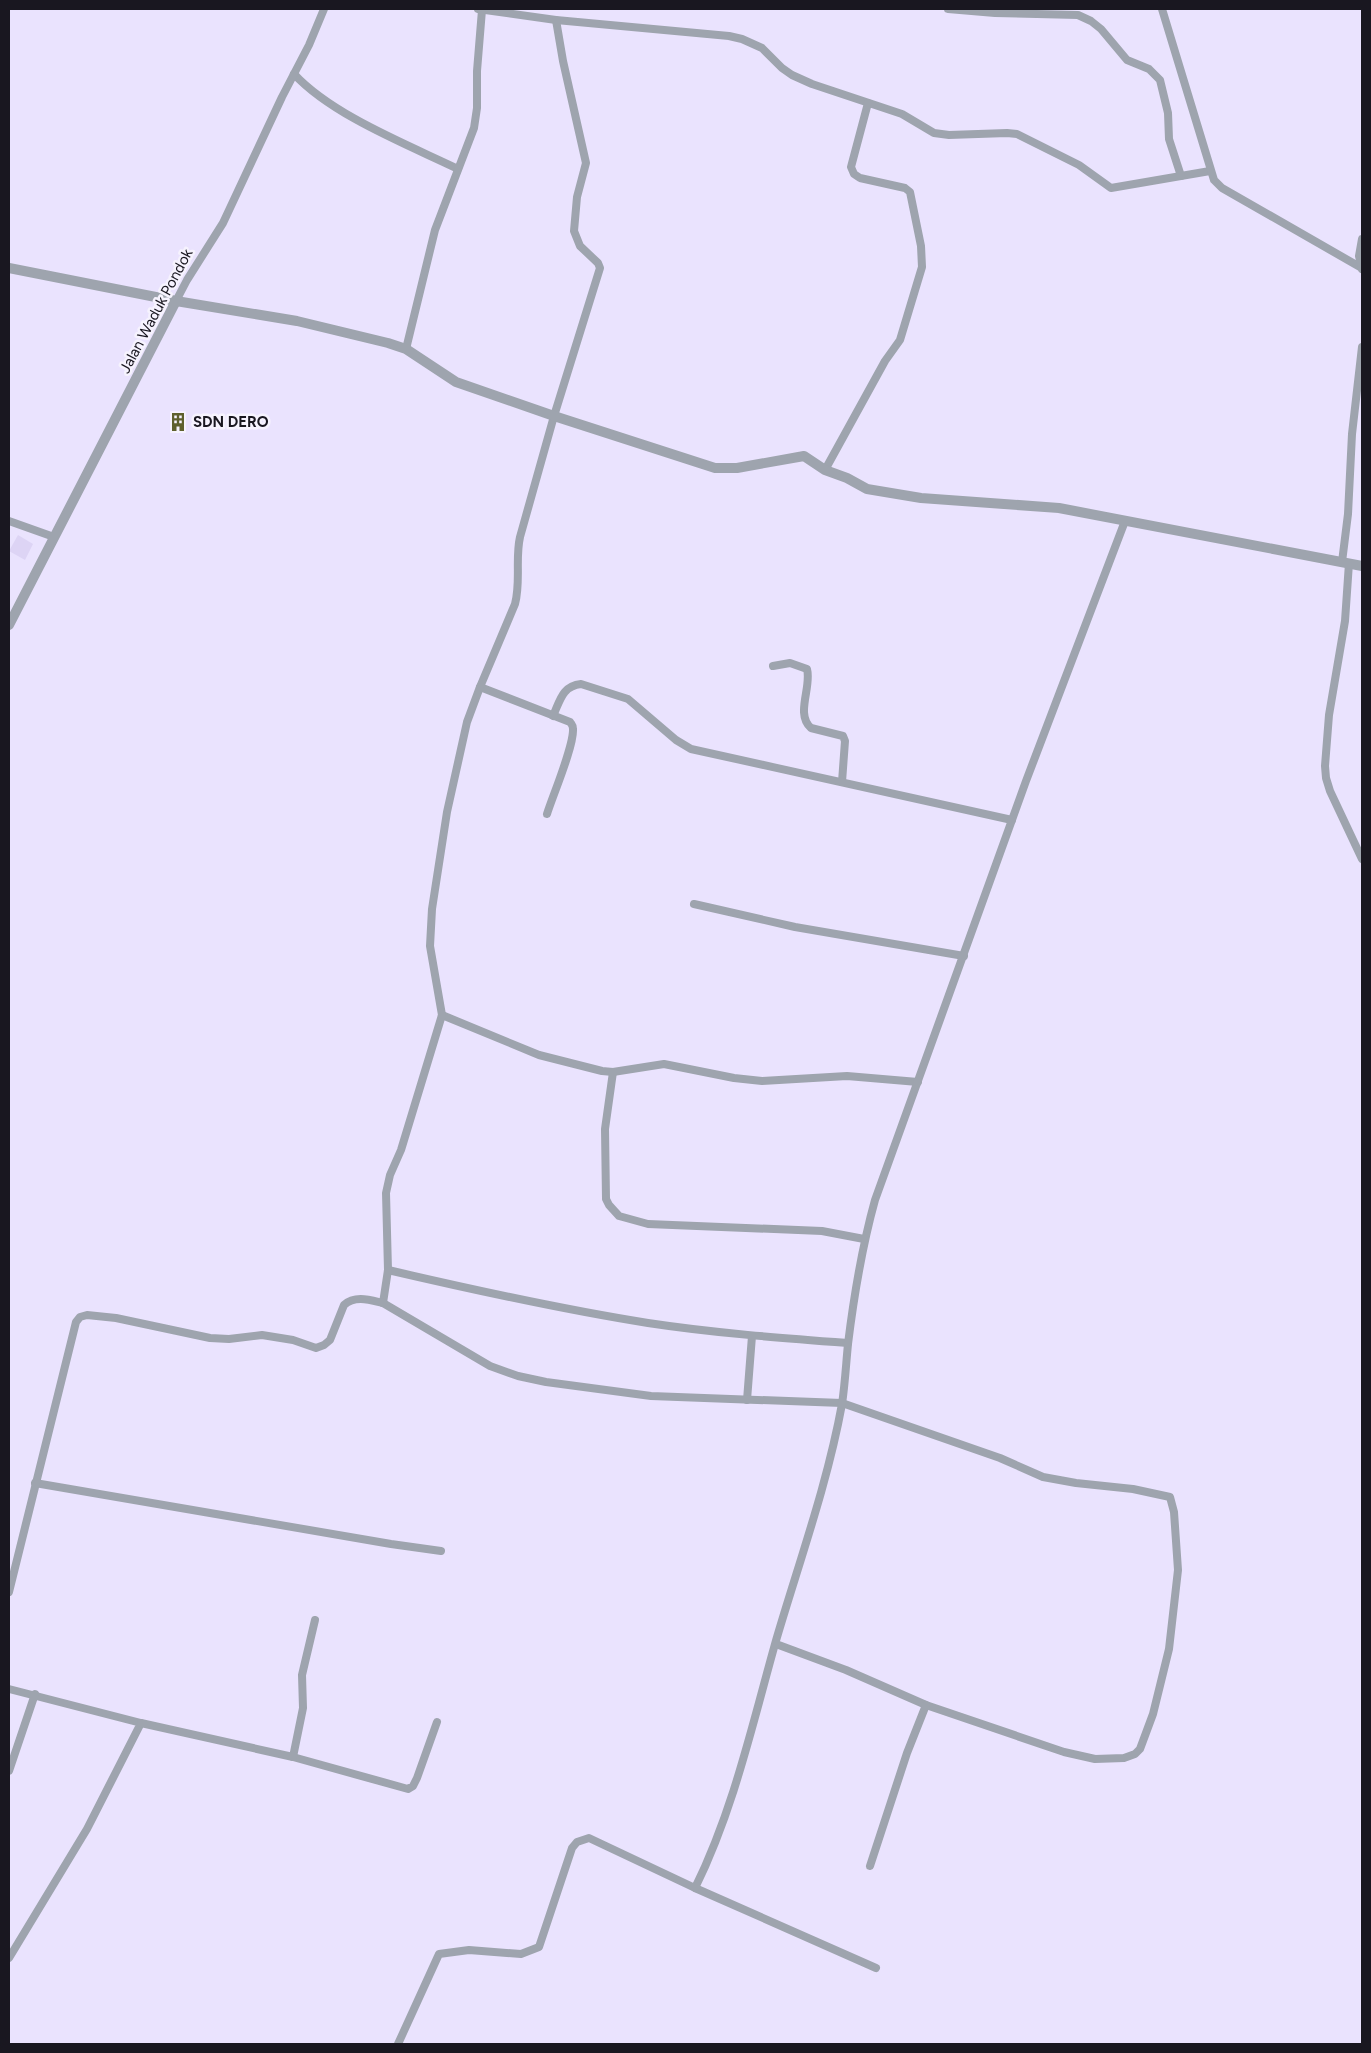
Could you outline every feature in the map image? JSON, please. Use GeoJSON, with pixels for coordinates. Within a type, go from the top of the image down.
{"type":"FeatureCollection","features":[{"type":"Feature","properties":{"kind":"street","name":"Jalan Waduk Pondok"},"geometry":{"type":"LineString","coordinates":[[9,625],[12,611],[54,537],[187,280],[223,223],[324,9]]}},
{"type":"Feature","properties":{"kind":"street"},"geometry":{"type":"LineString","coordinates":[[406,349],[435,230],[474,128],[478,108],[477,71],[480,9],[556,20],[728,36],[742,39],[762,48],[792,75],[902,114],[939,135],[1007,132],[1017,134],[1090,172],[1109,188],[1210,171]]}},
{"type":"Feature","properties":{"kind":"street"},"geometry":{"type":"LineString","coordinates":[[948,9],[995,14],[1078,15],[1091,21],[1101,29],[1127,60],[1149,69],[1160,80],[1168,113],[1169,139],[1172,154],[1182,176]]}},
{"type":"Feature","properties":{"kind":"street"},"geometry":{"type":"LineString","coordinates":[[1162,9],[1214,180],[1222,188],[1361,269]]}},
{"type":"Feature","properties":{"kind":"street"},"geometry":{"type":"LineString","coordinates":[[383,1303],[388,1270],[386,1193],[390,1175],[400,1150],[442,1015],[441,1002],[431,959],[432,909],[447,812],[467,722],[518,595],[517,550],[554,416],[600,268],[598,263],[580,246],[574,231],[577,197],[586,163],[561,54],[556,20]]}},
{"type":"Feature","properties":{"kind":"street"},"geometry":{"type":"LineString","coordinates":[[294,74],[305,86],[342,111],[458,168]]}},
{"type":"Feature","properties":{"kind":"street"},"geometry":{"type":"LineString","coordinates":[[825,470],[885,361],[900,340],[922,267],[921,246],[910,192],[905,188],[860,178],[851,171],[868,103]]}},
{"type":"Feature","properties":{"kind":"street"},"geometry":{"type":"LineString","coordinates":[[1361,269],[1359,256],[1362,239]]}},
{"type":"Feature","properties":{"kind":"street"},"geometry":{"type":"LineString","coordinates":[[9,268],[176,301],[297,321],[388,343],[406,349],[456,382],[715,468],[737,468],[804,456],[825,470],[847,478],[867,489],[897,494],[1059,508],[1362,566]]}},
{"type":"Feature","properties":{"kind":"street"},"geometry":{"type":"LineString","coordinates":[[1362,347],[1359,388],[1352,434],[1343,629],[1329,715],[1326,778],[1330,791],[1362,859]]}},
{"type":"Feature","properties":{"kind":"street"},"geometry":{"type":"LineString","coordinates":[[9,521],[54,537]]}},
{"type":"Feature","properties":{"kind":"street"},"geometry":{"type":"LineString","coordinates":[[695,1888],[730,1803],[809,1534],[842,1403],[848,1343],[864,1239],[875,1200],[1012,820],[1125,521]]}},
{"type":"Feature","properties":{"kind":"street"},"geometry":{"type":"LineString","coordinates":[[773,666],[790,664],[807,669],[809,680],[804,707],[805,719],[811,728],[843,736],[845,741],[842,782]]}},
{"type":"Feature","properties":{"kind":"street"},"geometry":{"type":"LineString","coordinates":[[554,716],[565,690],[573,685],[581,684],[628,699],[676,740],[691,749],[1012,820]]}},
{"type":"Feature","properties":{"kind":"street"},"geometry":{"type":"LineString","coordinates":[[480,687],[570,722],[573,729],[570,745],[547,814]]}},
{"type":"Feature","properties":{"kind":"street"},"geometry":{"type":"LineString","coordinates":[[694,904],[795,927],[964,956]]}},
{"type":"Feature","properties":{"kind":"street"},"geometry":{"type":"LineString","coordinates":[[442,1015],[539,1055],[583,1067],[613,1072],[664,1064],[762,1082],[847,1076],[918,1082]]}},
{"type":"Feature","properties":{"kind":"street"},"geometry":{"type":"LineString","coordinates":[[613,1072],[605,1129],[606,1199],[619,1216],[648,1224],[822,1231],[864,1239]]}},
{"type":"Feature","properties":{"kind":"street"},"geometry":{"type":"LineString","coordinates":[[388,1270],[490,1294],[639,1321],[752,1336],[848,1343]]}},
{"type":"Feature","properties":{"kind":"street"},"geometry":{"type":"LineString","coordinates":[[9,1592],[76,1322],[80,1317],[87,1315],[116,1318],[220,1339],[262,1335],[293,1340],[316,1348],[330,1340],[340,1310],[348,1301],[365,1299],[383,1303],[490,1366],[518,1376],[546,1382],[651,1396],[842,1403],[1000,1458],[1043,1477],[1170,1497],[1178,1570],[1168,1649],[1153,1714],[1140,1748],[1135,1754],[1124,1758],[1095,1759],[1064,1752],[926,1704],[846,1670],[776,1644]]}},
{"type":"Feature","properties":{"kind":"street"},"geometry":{"type":"LineString","coordinates":[[747,1400],[752,1336]]}},
{"type":"Feature","properties":{"kind":"street"},"geometry":{"type":"LineString","coordinates":[[35,1484],[391,1544],[441,1550]]}},
{"type":"Feature","properties":{"kind":"street"},"geometry":{"type":"LineString","coordinates":[[293,1758],[303,1708],[302,1675],[315,1620]]}},
{"type":"Feature","properties":{"kind":"street"},"geometry":{"type":"LineString","coordinates":[[9,1689],[35,1694],[140,1723],[293,1758],[399,1788],[411,1788],[417,1778],[437,1722]]}},
{"type":"Feature","properties":{"kind":"street"},"geometry":{"type":"LineString","coordinates":[[9,1771],[35,1694]]}},
{"type":"Feature","properties":{"kind":"street"},"geometry":{"type":"LineString","coordinates":[[870,1866],[907,1753],[926,1704]]}},
{"type":"Feature","properties":{"kind":"street"},"geometry":{"type":"LineString","coordinates":[[9,1958],[87,1829],[140,1723]]}},
{"type":"Feature","properties":{"kind":"street"},"geometry":{"type":"LineString","coordinates":[[398,2044],[439,1954],[456,1951],[521,1954],[539,1947],[572,1848],[582,1839],[589,1838],[695,1888],[876,1968]]}},
{"type":"Feature","properties":{"kind":"shaded area"},"geometry":{"type":"Polygon","coordinates":[[[18,535],[33,544],[25,560],[9,551],[18,535]]]}},
{"type":"Feature","properties":{"kind":"place","name":"SDN DERO"},"geometry":{"type":"Point","coordinates":[178,422]}}]}
